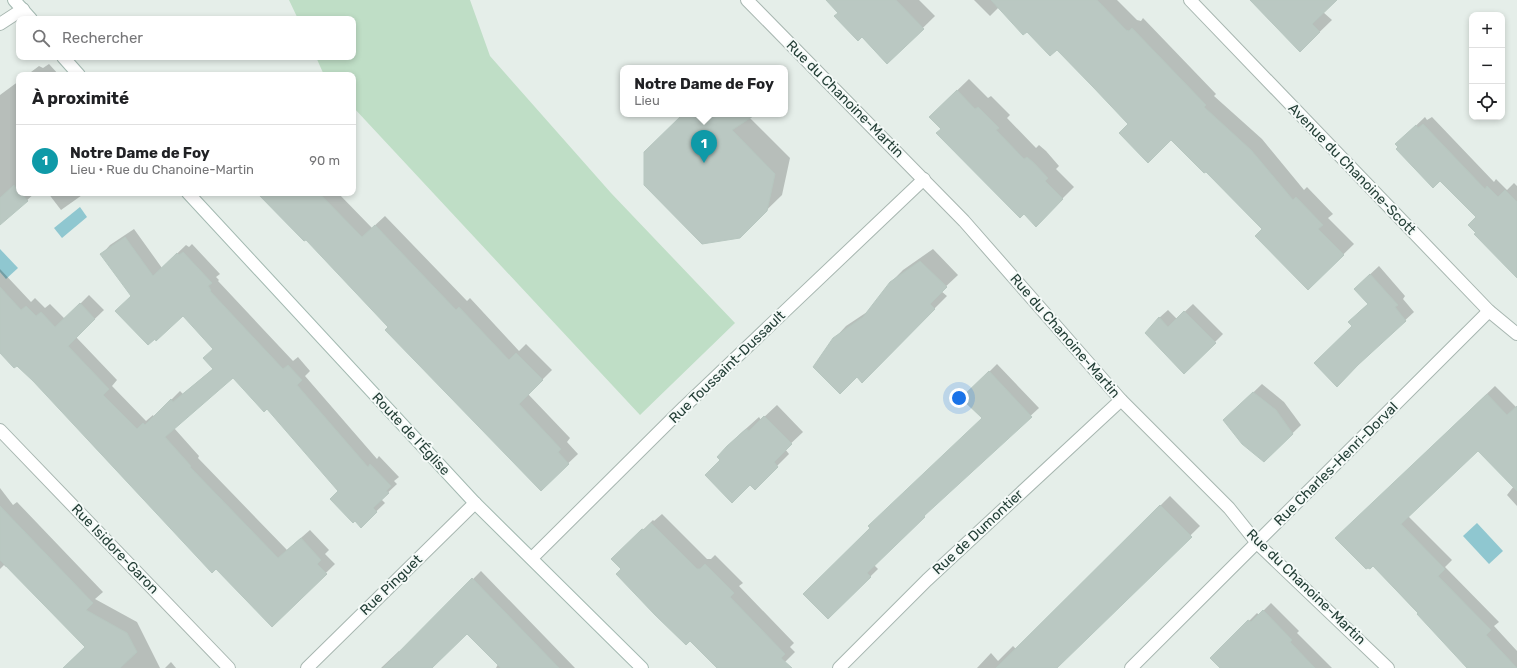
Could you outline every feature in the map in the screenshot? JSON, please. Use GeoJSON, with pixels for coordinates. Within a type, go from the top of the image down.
{"type":"FeatureCollection","features":[{"type":"Feature","properties":{"kind":"street"},"geometry":{"type":"LineString","coordinates":[[14,0],[28,16]]}},
{"type":"Feature","properties":{"kind":"street","name":"Rue du Chanoine-Martin"},"geometry":{"type":"LineString","coordinates":[[746,0],[964,221],[1121,400],[1229,508],[1257,543],[1388,668]]}},
{"type":"Feature","properties":{"kind":"street","name":"Avenue du Chanoine-Scott"},"geometry":{"type":"LineString","coordinates":[[1190,0],[1489,311],[1517,334]]}},
{"type":"Feature","properties":{"kind":"street"},"geometry":{"type":"LineString","coordinates":[[0,24],[22,9]]}},
{"type":"Feature","properties":{"kind":"street"},"geometry":{"type":"LineString","coordinates":[[66,60],[76,72]]}},
{"type":"Feature","properties":{"kind":"street","name":"Rue Toussaint-Dussault"},"geometry":{"type":"LineString","coordinates":[[532,558],[684,407],[924,179]]}},
{"type":"Feature","properties":{"kind":"street","name":"Route de l'Église"},"geometry":{"type":"LineString","coordinates":[[191,196],[475,503],[642,668]]}},
{"type":"Feature","properties":{"kind":"street","name":"Rue Charles-Henri-Dorval"},"geometry":{"type":"LineString","coordinates":[[1131,668],[1489,311]]}},
{"type":"Feature","properties":{"kind":"street","name":"Rue de Dumontier"},"geometry":{"type":"LineString","coordinates":[[839,668],[927,580],[1121,400]]}},
{"type":"Feature","properties":{"kind":"street","name":"Rue Isidore-Garon"},"geometry":{"type":"LineString","coordinates":[[0,430],[229,668]]}},
{"type":"Feature","properties":{"kind":"street","name":"Rue Pinguet"},"geometry":{"type":"LineString","coordinates":[[306,668],[475,503]]}},
{"type":"Feature","properties":{"kind":"green space"},"geometry":{"type":"Polygon","coordinates":[[[289,0],[470,0],[490,56],[611,193],[735,323],[640,415],[356,110],[356,72],[323,72],[317,60],[356,60],[356,16],[297,16],[289,0]]]}},
{"type":"Feature","properties":{"kind":"water"},"geometry":{"type":"Polygon","coordinates":[[[80,207],[87,217],[62,238],[54,228],[80,207]]]}},
{"type":"Feature","properties":{"kind":"water"},"geometry":{"type":"Polygon","coordinates":[[[0,249],[18,268],[6,279],[0,272],[0,249]]]}},
{"type":"Feature","properties":{"kind":"water"},"geometry":{"type":"Polygon","coordinates":[[[1477,523],[1503,551],[1489,564],[1463,536],[1477,523]]]}},
{"type":"Feature","properties":{"kind":"building"},"geometry":{"type":"Polygon","coordinates":[[[826,0],[896,0],[924,29],[887,64],[862,37],[858,41],[834,16],[838,13],[826,0]]]}},
{"type":"Feature","properties":{"kind":"building"},"geometry":{"type":"Polygon","coordinates":[[[991,0],[1097,0],[1126,30],[1129,31],[1132,28],[1206,105],[1204,107],[1251,150],[1293,200],[1296,197],[1323,225],[1318,229],[1344,255],[1308,290],[1255,236],[1262,229],[1206,172],[1204,173],[1171,140],[1148,163],[1119,133],[1128,124],[1093,87],[1057,50],[1050,56],[1027,32],[1023,35],[991,0]]]}},
{"type":"Feature","properties":{"kind":"building"},"geometry":{"type":"Polygon","coordinates":[[[1250,0],[1337,0],[1312,24],[1320,32],[1300,52],[1250,0]]]}},
{"type":"Feature","properties":{"kind":"building"},"geometry":{"type":"Polygon","coordinates":[[[957,90],[975,109],[978,107],[999,128],[996,130],[1024,159],[1027,157],[1034,163],[1048,178],[1045,181],[1063,199],[1036,227],[1024,214],[1020,218],[936,133],[941,129],[929,117],[957,90]]]}},
{"type":"Feature","properties":{"kind":"building"},"geometry":{"type":"Polygon","coordinates":[[[680,117],[752,117],[732,130],[775,174],[767,211],[740,238],[702,244],[644,185],[644,152],[680,117]]]}},
{"type":"Feature","properties":{"kind":"building"},"geometry":{"type":"Polygon","coordinates":[[[1423,124],[1485,189],[1487,186],[1498,197],[1505,190],[1517,202],[1517,278],[1474,234],[1476,233],[1468,225],[1476,217],[1440,181],[1433,188],[1396,149],[1398,147],[1395,144],[1416,125],[1418,128],[1423,124]]]}},
{"type":"Feature","properties":{"kind":"building"},"geometry":{"type":"Polygon","coordinates":[[[14,185],[16,188],[16,196],[24,196],[28,201],[0,225],[0,198],[14,185]]]}},
{"type":"Feature","properties":{"kind":"building"},"geometry":{"type":"Polygon","coordinates":[[[260,196],[322,196],[362,237],[375,225],[456,310],[459,307],[509,360],[516,353],[543,380],[519,404],[561,449],[558,452],[569,464],[541,491],[385,330],[388,327],[306,240],[304,241],[260,196]]]}},
{"type":"Feature","properties":{"kind":"building"},"geometry":{"type":"Polygon","coordinates":[[[125,237],[153,276],[177,253],[179,255],[183,252],[212,283],[208,286],[211,290],[210,291],[283,369],[288,365],[302,380],[297,385],[368,467],[370,464],[391,486],[386,491],[389,493],[373,508],[377,512],[361,528],[355,521],[353,523],[330,499],[338,491],[267,409],[264,412],[233,378],[165,437],[191,466],[190,467],[278,558],[301,538],[321,560],[317,564],[327,574],[272,627],[216,569],[212,573],[33,381],[17,366],[14,368],[0,353],[0,287],[21,310],[26,306],[36,316],[41,312],[55,327],[80,303],[95,319],[68,346],[109,389],[103,395],[137,429],[143,423],[145,425],[171,399],[173,402],[213,369],[203,358],[213,349],[183,316],[156,341],[155,339],[148,345],[115,311],[131,296],[100,254],[125,237]]]}},
{"type":"Feature","properties":{"kind":"building"},"geometry":{"type":"Polygon","coordinates":[[[920,261],[947,287],[930,304],[935,309],[862,383],[857,377],[840,394],[813,367],[833,338],[863,317],[890,282],[920,261]]]}},
{"type":"Feature","properties":{"kind":"building"},"geometry":{"type":"Polygon","coordinates":[[[1370,274],[1398,305],[1395,307],[1406,321],[1358,365],[1337,387],[1314,363],[1352,326],[1348,322],[1368,304],[1354,289],[1370,274]]]}},
{"type":"Feature","properties":{"kind":"building"},"geometry":{"type":"Polygon","coordinates":[[[1184,311],[1216,343],[1184,374],[1145,333],[1159,317],[1168,327],[1184,311]]]}},
{"type":"Feature","properties":{"kind":"building"},"geometry":{"type":"Polygon","coordinates":[[[989,371],[1032,417],[924,516],[925,517],[867,573],[871,577],[828,619],[803,594],[870,528],[868,526],[982,418],[961,398],[989,371]]]}},
{"type":"Feature","properties":{"kind":"building"},"geometry":{"type":"Polygon","coordinates":[[[1253,392],[1276,410],[1293,434],[1264,462],[1242,444],[1223,420],[1253,392]]]}},
{"type":"Feature","properties":{"kind":"building"},"geometry":{"type":"Polygon","coordinates":[[[1487,394],[1507,415],[1517,406],[1517,491],[1478,451],[1401,524],[1445,569],[1438,576],[1491,630],[1486,635],[1517,668],[1467,668],[1417,614],[1418,613],[1373,566],[1370,569],[1366,569],[1335,538],[1487,394]]]}},
{"type":"Feature","properties":{"kind":"building"},"geometry":{"type":"Polygon","coordinates":[[[764,416],[792,444],[774,462],[778,467],[755,490],[750,485],[732,503],[705,475],[720,460],[717,457],[727,446],[746,429],[749,431],[764,416]]]}},
{"type":"Feature","properties":{"kind":"building"},"geometry":{"type":"Polygon","coordinates":[[[1160,505],[1192,537],[1057,668],[996,668],[1160,505]]]}},
{"type":"Feature","properties":{"kind":"building"},"geometry":{"type":"Polygon","coordinates":[[[0,506],[93,603],[86,610],[127,633],[137,652],[120,668],[63,668],[85,647],[0,560],[0,506]]]}},
{"type":"Feature","properties":{"kind":"building"},"geometry":{"type":"Polygon","coordinates":[[[651,523],[697,569],[700,569],[705,564],[734,593],[730,597],[785,654],[781,658],[792,668],[717,668],[690,641],[686,645],[655,615],[616,574],[621,569],[611,559],[642,529],[644,530],[651,523]]]}},
{"type":"Feature","properties":{"kind":"building"},"geometry":{"type":"Polygon","coordinates":[[[472,578],[559,668],[501,668],[467,634],[432,668],[383,668],[472,578]]]}},
{"type":"Feature","properties":{"kind":"building"},"geometry":{"type":"Polygon","coordinates":[[[1263,610],[1292,640],[1290,642],[1315,668],[1220,668],[1210,658],[1248,620],[1251,622],[1263,610]]]}},
{"type":"Feature","properties":{"kind":"place","name":"Notre Dame de Foy"},"geometry":{"type":"Point","coordinates":[704,163]}}]}
